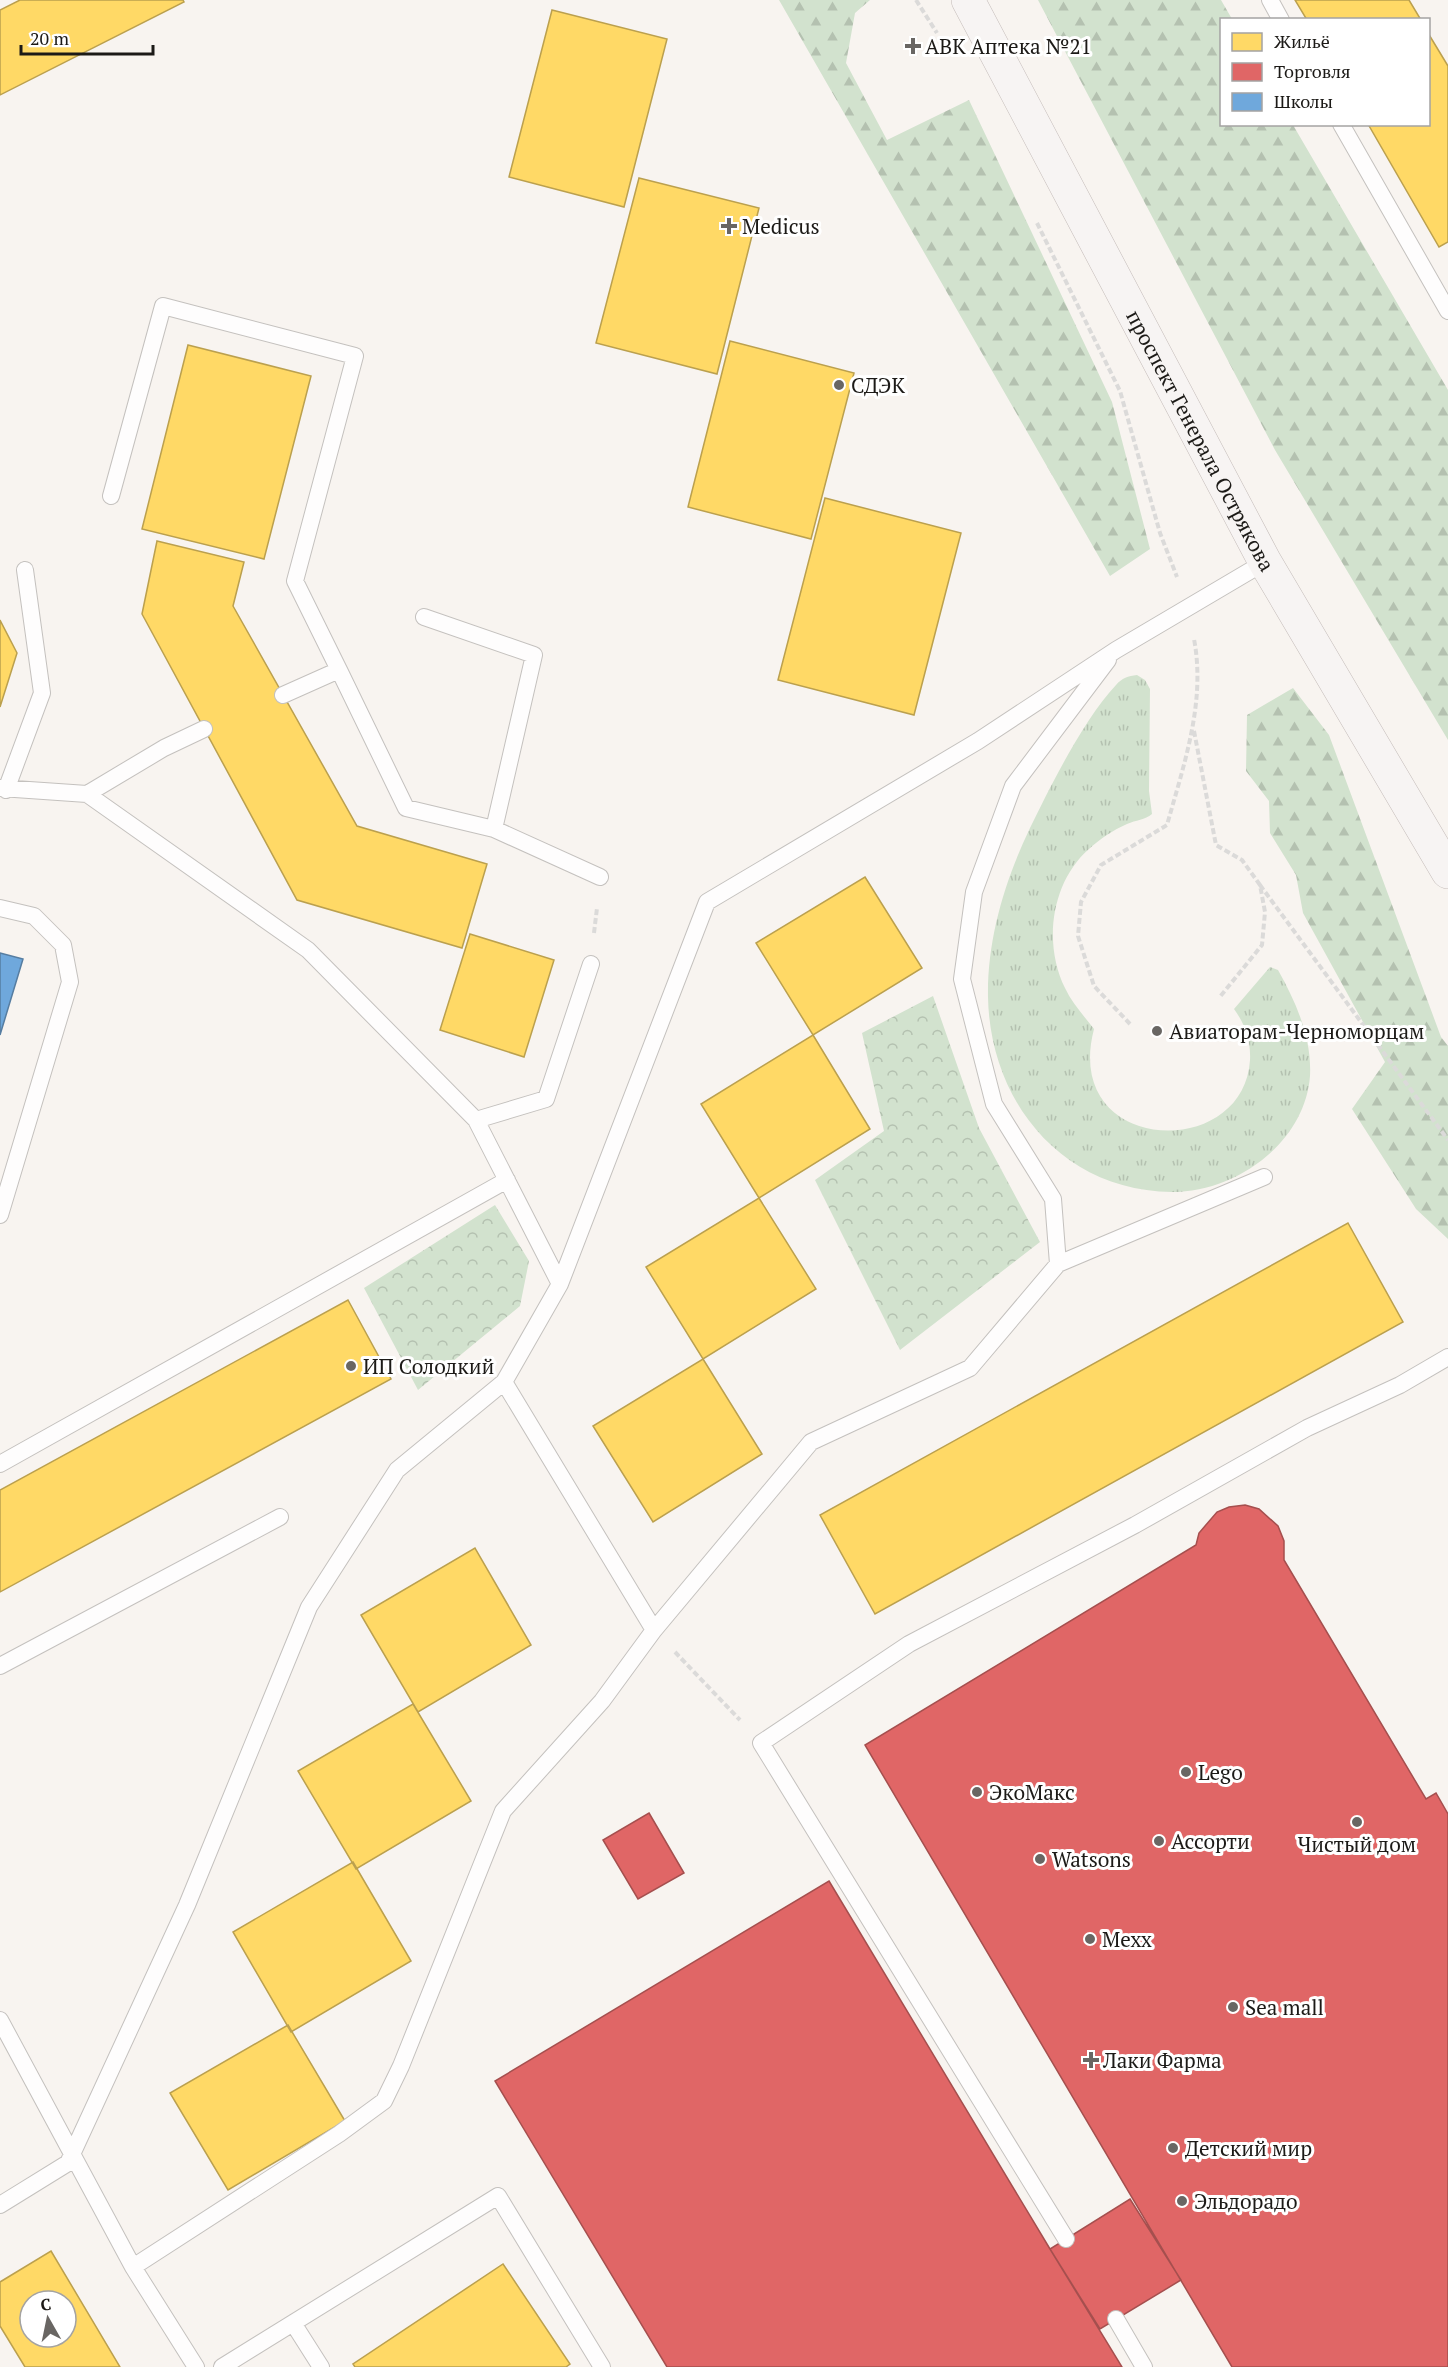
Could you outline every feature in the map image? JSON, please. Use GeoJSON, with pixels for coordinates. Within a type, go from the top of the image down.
{"type":"FeatureCollection","features":[{"type":"Feature","properties":{"kind":"main road","name":"проспект Генерала Острякова"},"geometry":{"type":"LineString","coordinates":[[968,0],[1265,562],[1448,872]]}},
{"type":"Feature","properties":{"kind":"lane"},"geometry":{"type":"LineString","coordinates":[[1270,0],[1280,18]]}},
{"type":"Feature","properties":{"kind":"lane"},"geometry":{"type":"LineString","coordinates":[[1342,126],[1448,311]]}},
{"type":"Feature","properties":{"kind":"lane"},"geometry":{"type":"LineString","coordinates":[[111,496],[163,306],[355,356],[295,581],[406,808],[494,829],[600,877]]}},
{"type":"Feature","properties":{"kind":"lane"},"geometry":{"type":"LineString","coordinates":[[0,2205],[68,2163],[188,1905],[309,1607],[397,1470],[504,1382],[560,1284],[707,902],[978,741],[1116,650],[1265,562]]}},
{"type":"Feature","properties":{"kind":"lane"},"geometry":{"type":"LineString","coordinates":[[25,570],[42,693],[3,789],[87,794],[308,951],[476,1120],[560,1284]]}},
{"type":"Feature","properties":{"kind":"lane"},"geometry":{"type":"LineString","coordinates":[[424,617],[534,655],[494,829]]}},
{"type":"Feature","properties":{"kind":"lane"},"geometry":{"type":"LineString","coordinates":[[1058,1264],[1053,1199],[994,1104],[962,979],[974,892],[1013,786],[1116,650]]}},
{"type":"Feature","properties":{"kind":"lane"},"geometry":{"type":"LineString","coordinates":[[283,695],[339,670]]}},
{"type":"Feature","properties":{"kind":"lane"},"geometry":{"type":"LineString","coordinates":[[87,794],[164,748],[204,729]]}},
{"type":"Feature","properties":{"kind":"lane"},"geometry":{"type":"LineString","coordinates":[[0,908],[34,916],[63,945],[70,981],[0,1215]]}},
{"type":"Feature","properties":{"kind":"lane"},"geometry":{"type":"LineString","coordinates":[[476,1120],[546,1099],[591,964]]}},
{"type":"Feature","properties":{"kind":"lane"},"geometry":{"type":"LineString","coordinates":[[133,2267],[339,2134],[384,2102],[401,2066],[502,1811],[602,1701],[654,1630],[811,1442],[970,1368],[1058,1264],[1264,1177]]}},
{"type":"Feature","properties":{"kind":"lane"},"geometry":{"type":"LineString","coordinates":[[0,1464],[507,1179]]}},
{"type":"Feature","properties":{"kind":"lane"},"geometry":{"type":"LineString","coordinates":[[1066,2239],[761,1743],[909,1644],[1135,1525],[1307,1428],[1400,1385],[1448,1357]]}},
{"type":"Feature","properties":{"kind":"lane"},"geometry":{"type":"LineString","coordinates":[[504,1382],[654,1630]]}},
{"type":"Feature","properties":{"kind":"lane"},"geometry":{"type":"LineString","coordinates":[[0,1666],[280,1517]]}},
{"type":"Feature","properties":{"kind":"lane"},"geometry":{"type":"LineString","coordinates":[[0,2020],[133,2267],[196,2367]]}},
{"type":"Feature","properties":{"kind":"lane"},"geometry":{"type":"LineString","coordinates":[[222,2367],[498,2196],[602,2367]]}},
{"type":"Feature","properties":{"kind":"lane"},"geometry":{"type":"LineString","coordinates":[[1116,2319],[1144,2367]]}},
{"type":"Feature","properties":{"kind":"lane"},"geometry":{"type":"LineString","coordinates":[[293,2323],[321,2367]]}},
{"type":"Feature","properties":{"kind":"path"},"geometry":{"type":"LineString","coordinates":[[916,0],[942,40]]}},
{"type":"Feature","properties":{"kind":"path"},"geometry":{"type":"LineString","coordinates":[[1036,220],[1120,391],[1160,533],[1188,607]]}},
{"type":"Feature","properties":{"kind":"path"},"geometry":{"type":"LineString","coordinates":[[1130,1024],[1094,986],[1078,936],[1081,902],[1101,865],[1167,825],[1194,730],[1199,663]]}},
{"type":"Feature","properties":{"kind":"path"},"geometry":{"type":"LineString","coordinates":[[1194,730],[1216,845],[1242,860],[1448,1140]]}},
{"type":"Feature","properties":{"kind":"path"},"geometry":{"type":"LineString","coordinates":[[591,964],[600,877]]}},
{"type":"Feature","properties":{"kind":"path"},"geometry":{"type":"LineString","coordinates":[[1219,998],[1262,945],[1265,912],[1260,885]]}},
{"type":"Feature","properties":{"kind":"path"},"geometry":{"type":"LineString","coordinates":[[654,1630],[761,1743]]}},
{"type":"Feature","properties":{"kind":"green space"},"geometry":{"type":"Polygon","coordinates":[[[779,0],[870,0],[855,13],[846,63],[887,140],[969,100],[1112,402],[1150,549],[1110,576],[779,0]]]}},
{"type":"Feature","properties":{"kind":"green space"},"geometry":{"type":"Polygon","coordinates":[[[1038,0],[1221,0],[1231,18],[1220,18],[1220,126],[1294,126],[1448,390],[1448,740],[1275,450],[1038,0]]]}},
{"type":"Feature","properties":{"kind":"green space"},"geometry":{"type":"Polygon","coordinates":[[[1137,675],[1145,680],[1150,689],[1149,791],[1152,814],[1122,826],[1089,849],[1066,878],[1054,914],[1054,952],[1058,971],[1065,988],[1094,1029],[1091,1071],[1104,1101],[1127,1121],[1157,1130],[1189,1128],[1218,1116],[1240,1093],[1250,1060],[1247,1033],[1234,1009],[1270,967],[1278,970],[1297,1008],[1306,1034],[1310,1062],[1310,1076],[1305,1100],[1295,1122],[1281,1142],[1263,1159],[1242,1173],[1196,1190],[1172,1192],[1133,1188],[1098,1176],[1066,1158],[1040,1134],[1018,1105],[1002,1072],[992,1036],[988,975],[994,932],[1005,889],[1021,848],[1058,773],[1092,716],[1118,683],[1125,678],[1137,675]]]}},
{"type":"Feature","properties":{"kind":"green space"},"geometry":{"type":"Polygon","coordinates":[[[1293,688],[1329,735],[1441,1037],[1448,1046],[1448,1239],[1416,1209],[1352,1109],[1385,1062],[1303,913],[1296,875],[1270,833],[1269,801],[1246,771],[1247,715],[1293,688]]]}},
{"type":"Feature","properties":{"kind":"green space"},"geometry":{"type":"Polygon","coordinates":[[[933,996],[979,1128],[1040,1242],[900,1350],[815,1180],[884,1131],[862,1033],[933,996]]]}},
{"type":"Feature","properties":{"kind":"green space"},"geometry":{"type":"Polygon","coordinates":[[[495,1205],[529,1261],[520,1306],[418,1390],[364,1288],[495,1205]]]}},
{"type":"Feature","properties":{"kind":"building: Жильё"},"geometry":{"type":"Polygon","coordinates":[[[20,0],[183,0],[184,2],[0,95],[0,10],[20,0]]]}},
{"type":"Feature","properties":{"kind":"building: Жильё"},"geometry":{"type":"Polygon","coordinates":[[[1295,0],[1409,0],[1420,18],[1306,18],[1295,0]]]}},
{"type":"Feature","properties":{"kind":"building: Жильё"},"geometry":{"type":"Polygon","coordinates":[[[552,10],[667,39],[624,207],[509,177],[552,10]]]}},
{"type":"Feature","properties":{"kind":"building: Жильё"},"geometry":{"type":"Polygon","coordinates":[[[1430,36],[1448,66],[1448,242],[1439,247],[1369,126],[1430,126],[1430,36]]]}},
{"type":"Feature","properties":{"kind":"building: Жильё"},"geometry":{"type":"Polygon","coordinates":[[[639,178],[759,208],[717,374],[596,343],[639,178]]]}},
{"type":"Feature","properties":{"kind":"building: Жильё"},"geometry":{"type":"Polygon","coordinates":[[[730,341],[854,373],[811,539],[688,507],[730,341]]]}},
{"type":"Feature","properties":{"kind":"building: Жильё"},"geometry":{"type":"Polygon","coordinates":[[[188,345],[311,376],[264,559],[142,529],[188,345]]]}},
{"type":"Feature","properties":{"kind":"building: Жильё"},"geometry":{"type":"Polygon","coordinates":[[[825,498],[961,533],[914,715],[778,680],[825,498]]]}},
{"type":"Feature","properties":{"kind":"building: Жильё"},"geometry":{"type":"Polygon","coordinates":[[[157,541],[244,562],[233,606],[357,826],[487,864],[462,948],[297,900],[142,614],[157,541]]]}},
{"type":"Feature","properties":{"kind":"building: Жильё"},"geometry":{"type":"Polygon","coordinates":[[[0,620],[17,653],[0,707],[0,620]]]}},
{"type":"Feature","properties":{"kind":"building: Жильё"},"geometry":{"type":"Polygon","coordinates":[[[865,877],[922,968],[813,1035],[756,943],[865,877]]]}},
{"type":"Feature","properties":{"kind":"building: Жильё"},"geometry":{"type":"Polygon","coordinates":[[[470,934],[554,960],[524,1057],[440,1030],[470,934]]]}},
{"type":"Feature","properties":{"kind":"building: Жильё"},"geometry":{"type":"Polygon","coordinates":[[[813,1035],[870,1129],[759,1198],[701,1104],[813,1035]]]}},
{"type":"Feature","properties":{"kind":"building: Жильё"},"geometry":{"type":"Polygon","coordinates":[[[759,1198],[816,1289],[703,1359],[646,1267],[759,1198]]]}},
{"type":"Feature","properties":{"kind":"building: Жильё"},"geometry":{"type":"Polygon","coordinates":[[[1348,1223],[1403,1322],[875,1614],[820,1515],[1348,1223]]]}},
{"type":"Feature","properties":{"kind":"building: Жильё"},"geometry":{"type":"Polygon","coordinates":[[[348,1300],[391,1379],[0,1592],[0,1490],[348,1300]]]}},
{"type":"Feature","properties":{"kind":"building: Жильё"},"geometry":{"type":"Polygon","coordinates":[[[703,1359],[762,1454],[653,1522],[593,1426],[703,1359]]]}},
{"type":"Feature","properties":{"kind":"building: Жильё"},"geometry":{"type":"Polygon","coordinates":[[[475,1548],[531,1645],[418,1712],[361,1615],[475,1548]]]}},
{"type":"Feature","properties":{"kind":"building: Жильё"},"geometry":{"type":"Polygon","coordinates":[[[413,1704],[471,1801],[356,1869],[298,1771],[413,1704]]]}},
{"type":"Feature","properties":{"kind":"building: Жильё"},"geometry":{"type":"Polygon","coordinates":[[[353,1862],[411,1961],[291,2032],[233,1932],[353,1862]]]}},
{"type":"Feature","properties":{"kind":"building: Жильё"},"geometry":{"type":"Polygon","coordinates":[[[288,2025],[345,2121],[228,2190],[170,2093],[288,2025]]]}},
{"type":"Feature","properties":{"kind":"building: Жильё"},"geometry":{"type":"Polygon","coordinates":[[[51,2251],[74,2289],[18,2289],[18,2349],[78,2349],[78,2296],[120,2367],[25,2367],[0,2326],[0,2282],[51,2251]]]}},
{"type":"Feature","properties":{"kind":"building: Жильё"},"geometry":{"type":"Polygon","coordinates":[[[503,2264],[570,2364],[566,2367],[355,2367],[353,2364],[503,2264]]]}},
{"type":"Feature","properties":{"kind":"building: Торговля","name":"Sea mall"},"geometry":{"type":"Polygon","coordinates":[[[1245,1505],[1259,1509],[1278,1526],[1284,1541],[1284,1560],[1426,1799],[1436,1793],[1448,1814],[1448,2367],[1232,2367],[865,1745],[1196,1545],[1199,1533],[1217,1512],[1229,1507],[1245,1505]]]}},
{"type":"Feature","properties":{"kind":"building: Торговля"},"geometry":{"type":"Polygon","coordinates":[[[649,1813],[684,1873],[638,1899],[603,1840],[649,1813]]]}},
{"type":"Feature","properties":{"kind":"building: Торговля"},"geometry":{"type":"Polygon","coordinates":[[[829,1881],[1122,2367],[667,2367],[495,2081],[829,1881]]]}},
{"type":"Feature","properties":{"kind":"building: Торговля"},"geometry":{"type":"Polygon","coordinates":[[[1130,2199],[1181,2280],[1100,2329],[1050,2249],[1130,2199]]]}},
{"type":"Feature","properties":{"kind":"building: Школы"},"geometry":{"type":"Polygon","coordinates":[[[0,953],[23,959],[0,1035],[0,953]]]}},
{"type":"Feature","properties":{"kind":"place","name":"АВК Аптека №21"},"geometry":{"type":"Point","coordinates":[913,46]}},
{"type":"Feature","properties":{"kind":"place","name":"Medicus"},"geometry":{"type":"Point","coordinates":[729,226]}},
{"type":"Feature","properties":{"kind":"place","name":"СДЭК"},"geometry":{"type":"Point","coordinates":[839,385]}},
{"type":"Feature","properties":{"kind":"place","name":"Авиаторам-Черноморцам"},"geometry":{"type":"Point","coordinates":[1157,1031]}},
{"type":"Feature","properties":{"kind":"place","name":"ИП Солодкий"},"geometry":{"type":"Point","coordinates":[351,1366]}},
{"type":"Feature","properties":{"kind":"place","name":"Lego"},"geometry":{"type":"Point","coordinates":[1186,1772]}},
{"type":"Feature","properties":{"kind":"place","name":"ЭкоМакс"},"geometry":{"type":"Point","coordinates":[977,1792]}},
{"type":"Feature","properties":{"kind":"place","name":"Чистый дом"},"geometry":{"type":"Point","coordinates":[1357,1822]}},
{"type":"Feature","properties":{"kind":"place","name":"Ассорти"},"geometry":{"type":"Point","coordinates":[1159,1841]}},
{"type":"Feature","properties":{"kind":"place","name":"Watsons"},"geometry":{"type":"Point","coordinates":[1040,1859]}},
{"type":"Feature","properties":{"kind":"place","name":"Mexx"},"geometry":{"type":"Point","coordinates":[1090,1939]}},
{"type":"Feature","properties":{"kind":"place","name":"Sea mall"},"geometry":{"type":"Point","coordinates":[1233,2007]}},
{"type":"Feature","properties":{"kind":"place","name":"Лаки Фарма"},"geometry":{"type":"Point","coordinates":[1091,2060]}},
{"type":"Feature","properties":{"kind":"place","name":"Детский мир"},"geometry":{"type":"Point","coordinates":[1173,2148]}},
{"type":"Feature","properties":{"kind":"place","name":"Эльдорадо"},"geometry":{"type":"Point","coordinates":[1182,2201]}}]}
